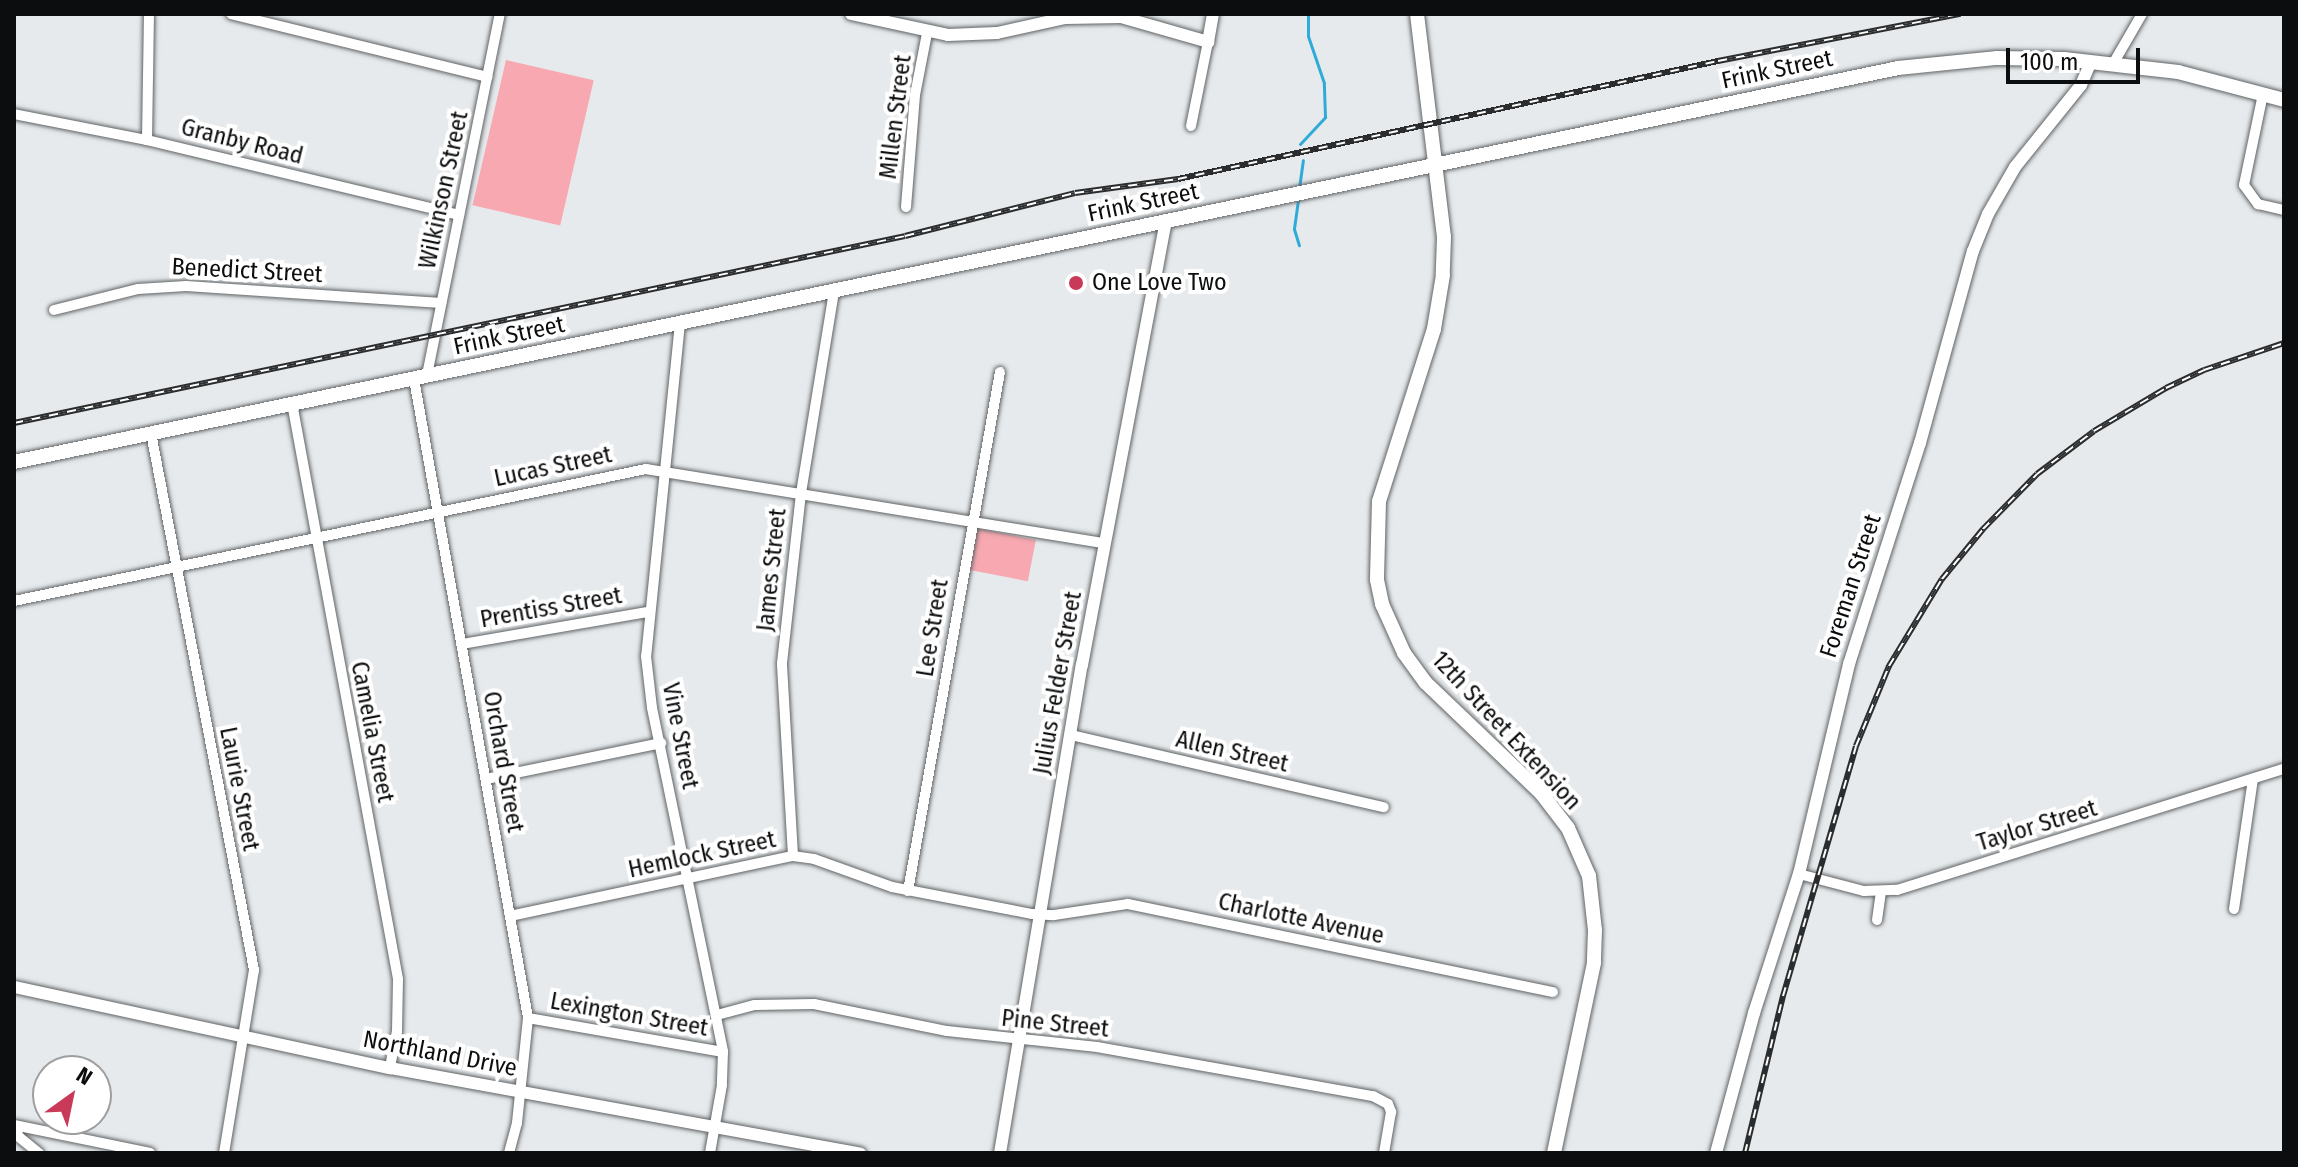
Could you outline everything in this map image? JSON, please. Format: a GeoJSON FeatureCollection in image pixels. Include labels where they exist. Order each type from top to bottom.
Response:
{"type":"FeatureCollection","features":[{"type":"Feature","properties":{"kind":"main road","name":"12th Street Extension"},"geometry":{"type":"LineString","coordinates":[[1417,14],[1444,237],[1443,275],[1434,329],[1379,501],[1376,555],[1382,604],[1391,628],[1426,683],[1541,793],[1568,828],[1589,876],[1595,930],[1594,963],[1554,1153]]}},
{"type":"Feature","properties":{"kind":"main road","name":"Frink Street"},"geometry":{"type":"LineString","coordinates":[[14,462],[1898,68],[1997,58],[2091,62],[2178,72],[2284,100]]}},
{"type":"Feature","properties":{"kind":"street"},"geometry":{"type":"LineString","coordinates":[[147,140],[149,14]]}},
{"type":"Feature","properties":{"kind":"street"},"geometry":{"type":"LineString","coordinates":[[231,14],[487,77]]}},
{"type":"Feature","properties":{"kind":"street","name":"Wilkinson Street"},"geometry":{"type":"LineString","coordinates":[[421,377],[441,303],[500,14]]}},
{"type":"Feature","properties":{"kind":"street"},"geometry":{"type":"LineString","coordinates":[[851,14],[889,18],[927,33],[997,33],[1100,15],[1136,19],[1208,42]]}},
{"type":"Feature","properties":{"kind":"street"},"geometry":{"type":"LineString","coordinates":[[1191,126],[1213,14]]}},
{"type":"Feature","properties":{"kind":"street"},"geometry":{"type":"LineString","coordinates":[[2113,64],[2142,14]]}},
{"type":"Feature","properties":{"kind":"street","name":"Millen Street"},"geometry":{"type":"LineString","coordinates":[[906,207],[913,110],[927,33]]}},
{"type":"Feature","properties":{"kind":"street","name":"Foreman Street"},"geometry":{"type":"LineString","coordinates":[[1716,1153],[1754,1013],[1799,874],[1849,664],[1915,458],[1973,251],[1988,214],[2015,167],[2081,85],[2091,62]]}},
{"type":"Feature","properties":{"kind":"street"},"geometry":{"type":"LineString","coordinates":[[2263,94],[2244,185],[2258,204],[2284,210]]}},
{"type":"Feature","properties":{"kind":"street","name":"Granby Road"},"geometry":{"type":"LineString","coordinates":[[14,114],[147,140],[459,215]]}},
{"type":"Feature","properties":{"kind":"street","name":"Julius Felder Street"},"geometry":{"type":"LineString","coordinates":[[1000,1153],[1104,543],[1166,221]]}},
{"type":"Feature","properties":{"kind":"street","name":"Benedict Street"},"geometry":{"type":"LineString","coordinates":[[54,310],[138,289],[186,286],[441,303]]}},
{"type":"Feature","properties":{"kind":"street","name":"James Street"},"geometry":{"type":"LineString","coordinates":[[793,856],[782,663],[801,493],[834,291]]}},
{"type":"Feature","properties":{"kind":"street","name":"Vine Street"},"geometry":{"type":"LineString","coordinates":[[680,323],[648,612],[648,682],[723,1052],[722,1085],[710,1153]]}},
{"type":"Feature","properties":{"kind":"street","name":"Lee Street"},"geometry":{"type":"LineString","coordinates":[[908,891],[1000,372]]}},
{"type":"Feature","properties":{"kind":"street","name":"Orchard Street"},"geometry":{"type":"LineString","coordinates":[[421,377],[438,511],[528,1018],[521,1092],[509,1153]]}},
{"type":"Feature","properties":{"kind":"street","name":"Camelia Street"},"geometry":{"type":"LineString","coordinates":[[292,403],[398,979],[398,1018],[390,1068]]}},
{"type":"Feature","properties":{"kind":"street","name":"Laurie Street"},"geometry":{"type":"LineString","coordinates":[[151,433],[254,970],[224,1153]]}},
{"type":"Feature","properties":{"kind":"street","name":"Lucas Street"},"geometry":{"type":"LineString","coordinates":[[14,601],[315,535],[637,470],[664,471],[971,524],[1104,543]]}},
{"type":"Feature","properties":{"kind":"street","name":"Prentiss Street"},"geometry":{"type":"LineString","coordinates":[[462,644],[648,612]]}},
{"type":"Feature","properties":{"kind":"street","name":"Allen Street"},"geometry":{"type":"LineString","coordinates":[[1071,735],[1384,807]]}},
{"type":"Feature","properties":{"kind":"street"},"geometry":{"type":"LineString","coordinates":[[486,779],[661,743]]}},
{"type":"Feature","properties":{"kind":"street","name":"Taylor Street"},"geometry":{"type":"LineString","coordinates":[[1799,874],[1839,886],[1881,892],[1904,888],[2284,769]]}},
{"type":"Feature","properties":{"kind":"street"},"geometry":{"type":"LineString","coordinates":[[2234,909],[2253,779]]}},
{"type":"Feature","properties":{"kind":"street","name":"Hemlock Street"},"geometry":{"type":"LineString","coordinates":[[510,916],[793,856],[814,859],[852,875],[908,891],[1041,915]]}},
{"type":"Feature","properties":{"kind":"street"},"geometry":{"type":"LineString","coordinates":[[1877,920],[1881,892]]}},
{"type":"Feature","properties":{"kind":"street","name":"Charlotte Avenue"},"geometry":{"type":"LineString","coordinates":[[1041,915],[1128,904],[1553,992]]}},
{"type":"Feature","properties":{"kind":"street","name":"Northland Drive"},"geometry":{"type":"LineString","coordinates":[[14,987],[390,1068],[860,1153]]}},
{"type":"Feature","properties":{"kind":"street","name":"Pine Street"},"geometry":{"type":"LineString","coordinates":[[717,1015],[772,1003],[814,1004],[947,1031],[1097,1047],[1373,1096],[1388,1104],[1391,1112],[1384,1153]]}},
{"type":"Feature","properties":{"kind":"street","name":"Lexington Street"},"geometry":{"type":"LineString","coordinates":[[528,1018],[723,1052]]}},
{"type":"Feature","properties":{"kind":"street"},"geometry":{"type":"LineString","coordinates":[[14,1126],[19,1137],[39,1153]]}},
{"type":"Feature","properties":{"kind":"street"},"geometry":{"type":"LineString","coordinates":[[14,1126],[150,1153]]}},
{"type":"Feature","properties":{"kind":"shaded area"},"geometry":{"type":"Polygon","coordinates":[[[506,60],[594,80],[560,225],[472,205],[506,60]]]}},
{"type":"Feature","properties":{"kind":"shaded area"},"geometry":{"type":"Polygon","coordinates":[[[974,528],[1036,540],[1028,581],[966,569],[974,528]]]}},
{"type":"Feature","properties":{"kind":"waterway"},"geometry":{"type":"LineString","coordinates":[[1300,144],[1325,117],[1324,83],[1308,36],[1308,14]]}},
{"type":"Feature","properties":{"kind":"waterway"},"geometry":{"type":"LineString","coordinates":[[1299,188],[1303,160]]}},
{"type":"Feature","properties":{"kind":"waterway"},"geometry":{"type":"LineString","coordinates":[[1298,200],[1294,229],[1299,245]]}},
{"type":"Feature","properties":{"kind":"railway"},"geometry":{"type":"LineString","coordinates":[[14,423],[905,236],[1075,193],[1178,179],[1718,61],[1960,14]]}},
{"type":"Feature","properties":{"kind":"railway"},"geometry":{"type":"LineString","coordinates":[[1745,1153],[1783,996],[1856,746],[1889,666],[1942,579],[1983,529],[2037,474],[2094,431],[2166,388],[2204,370],[2284,343]]}},
{"type":"Feature","properties":{"kind":"place","name":"One Love Two"},"geometry":{"type":"Point","coordinates":[1076,283]}}]}
